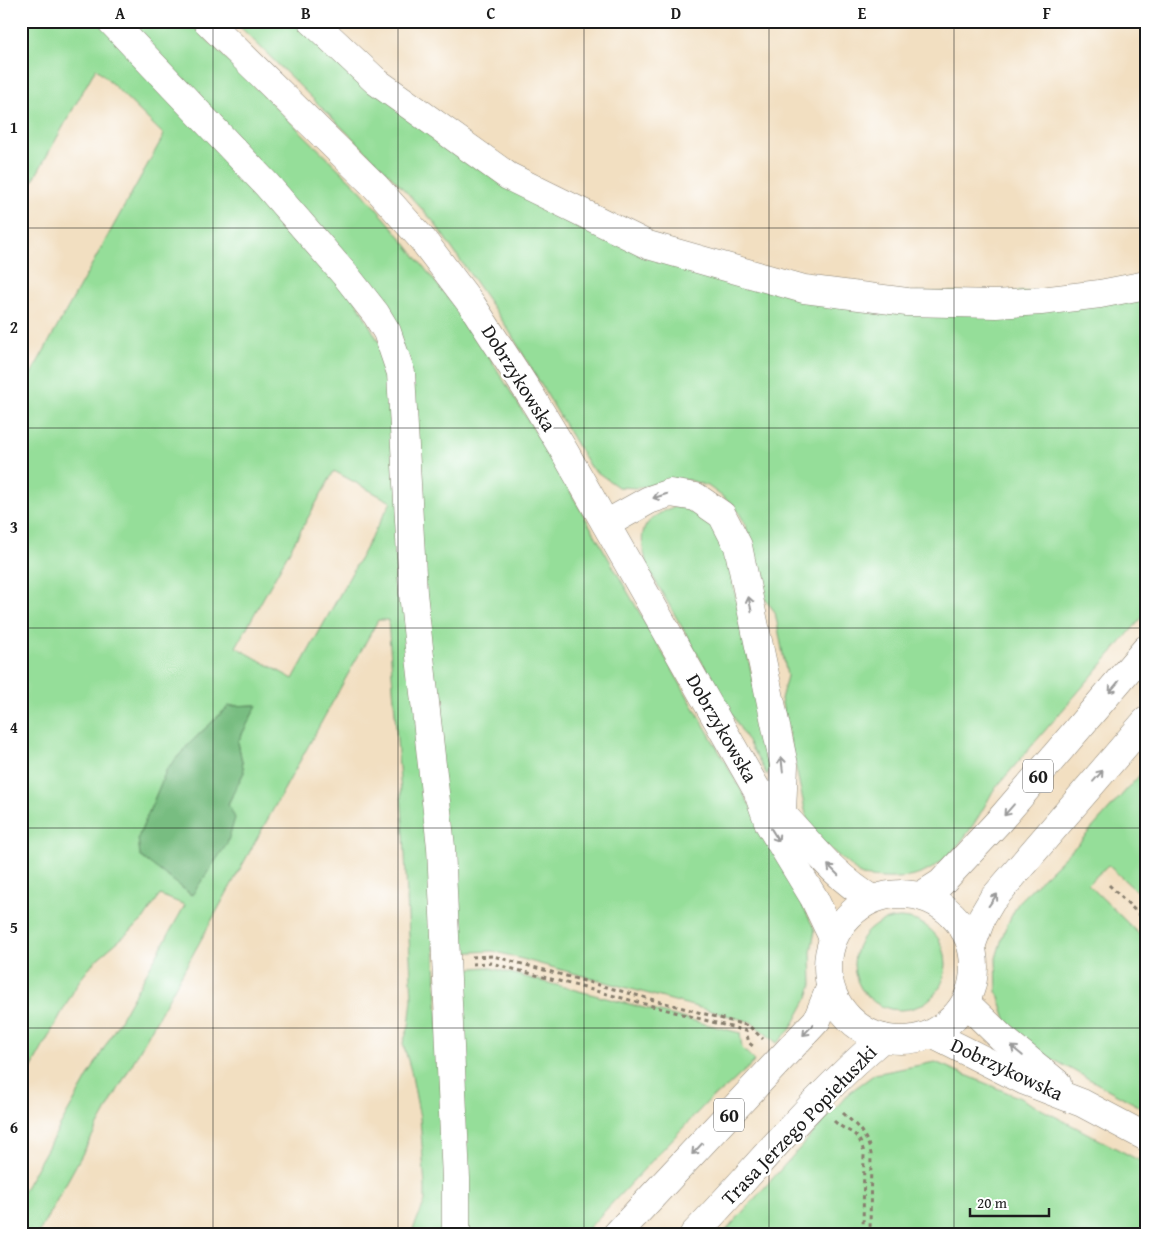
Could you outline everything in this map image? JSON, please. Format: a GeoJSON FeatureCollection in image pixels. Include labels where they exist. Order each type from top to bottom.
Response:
{"type":"FeatureCollection","features":[{"type":"Feature","properties":{"kind":"main road"},"geometry":{"type":"LineString","coordinates":[[111,21],[267,185],[347,277],[376,314],[396,357],[403,389],[413,593],[441,847],[456,1179],[456,1234]]}},
{"type":"Feature","properties":{"kind":"main road","name":"Dobrzykowska"},"geometry":{"type":"LineString","coordinates":[[207,21],[348,158],[422,239],[493,335],[606,524],[757,790],[769,824],[814,898],[833,938]]}},
{"type":"Feature","properties":{"kind":"main road"},"geometry":{"type":"LineString","coordinates":[[312,21],[377,82],[508,176],[648,245],[804,289],[907,302],[996,304],[1041,301],[1100,294],[1146,285]]}},
{"type":"Feature","properties":{"kind":"main road"},"geometry":{"type":"LineString","coordinates":[[606,524],[649,500],[670,493],[696,497],[722,515],[738,546],[784,765],[782,812]]}},
{"type":"Feature","properties":{"kind":"main road","name":"60"},"geometry":{"type":"LineString","coordinates":[[922,895],[941,884],[999,821],[1146,649]]}},
{"type":"Feature","properties":{"kind":"main road","name":"60"},"geometry":{"type":"LineString","coordinates":[[972,944],[982,917],[992,900],[1146,721]]}},
{"type":"Feature","properties":{"kind":"main road","name":"Dobrzykowska"},"geometry":{"type":"LineString","coordinates":[[757,790],[782,812],[838,876],[872,899]]}},
{"type":"Feature","properties":{"kind":"main road","name":"60"},"geometry":{"type":"LineString","coordinates":[[896,893],[922,895],[953,913],[972,944],[975,974],[966,1003],[952,1021],[932,1034],[907,1040],[884,1038],[859,1027],[841,1010],[830,988],[828,957],[833,938],[837,929],[852,912],[872,899],[896,893]]}},
{"type":"Feature","properties":{"kind":"main road","name":"60"},"geometry":{"type":"LineString","coordinates":[[617,1234],[817,1020],[830,988]]}},
{"type":"Feature","properties":{"kind":"main road","name":"Dobrzykowska"},"geometry":{"type":"LineString","coordinates":[[966,1003],[1002,1038],[1082,1103]]}},
{"type":"Feature","properties":{"kind":"main road","name":"Dobrzykowska"},"geometry":{"type":"LineString","coordinates":[[932,1034],[1026,1080],[1082,1103],[1146,1137]]}},
{"type":"Feature","properties":{"kind":"main road","name":"Trasa Jerzego Popiełuszki"},"geometry":{"type":"LineString","coordinates":[[694,1234],[819,1100],[864,1055],[884,1038]]}},
{"type":"Feature","properties":{"kind":"path"},"geometry":{"type":"LineString","coordinates":[[1109,885],[1146,921]]}},
{"type":"Feature","properties":{"kind":"path"},"geometry":{"type":"LineString","coordinates":[[446,963],[493,956],[749,1026],[778,1062]]}},
{"type":"Feature","properties":{"kind":"path"},"geometry":{"type":"LineString","coordinates":[[446,963],[456,968],[457,965],[491,963],[746,1031],[749,1043],[778,1062]]}},
{"type":"Feature","properties":{"kind":"path"},"geometry":{"type":"LineString","coordinates":[[819,1100],[840,1127],[851,1130],[861,1140],[864,1153],[863,1234]]}},
{"type":"Feature","properties":{"kind":"path"},"geometry":{"type":"LineString","coordinates":[[819,1100],[866,1134],[871,1154],[870,1234]]}},
{"type":"Feature","properties":{"kind":"green space"},"geometry":{"type":"Polygon","coordinates":[[[21,21],[103,21],[349,288],[391,364],[424,746],[449,1234],[411,1234],[425,1201],[425,1187],[420,1118],[411,1071],[403,1043],[409,1026],[412,999],[404,834],[388,620],[378,620],[38,1234],[21,1234],[21,1195],[185,905],[160,895],[143,920],[96,960],[79,981],[21,1087],[21,392],[164,135],[96,68],[21,202],[21,21]],[[334,471],[236,647],[293,679],[391,502],[334,471]],[[257,705],[229,706],[190,743],[167,769],[138,838],[174,881],[191,895],[200,881],[228,804],[244,772],[238,742],[257,705]]]}},
{"type":"Feature","properties":{"kind":"green space"},"geometry":{"type":"Polygon","coordinates":[[[119,21],[188,21],[359,189],[389,223],[471,327],[547,451],[759,821],[815,930],[811,952],[812,985],[808,997],[790,1030],[777,1043],[751,1022],[493,951],[452,953],[403,354],[119,21]]]}},
{"type":"Feature","properties":{"kind":"green space"},"geometry":{"type":"Polygon","coordinates":[[[234,21],[302,21],[440,140],[784,293],[1146,291],[1146,613],[993,791],[969,831],[948,856],[936,866],[923,873],[909,877],[885,878],[862,876],[813,834],[807,819],[781,699],[787,676],[775,612],[759,591],[746,525],[735,506],[708,486],[689,480],[675,479],[638,488],[618,487],[590,467],[508,329],[433,221],[395,180],[234,21]]]}},
{"type":"Feature","properties":{"kind":"green space"},"geometry":{"type":"Polygon","coordinates":[[[674,507],[695,511],[709,520],[719,534],[727,554],[771,769],[767,775],[649,570],[643,548],[642,539],[644,531],[647,524],[653,518],[674,507]]]}},
{"type":"Feature","properties":{"kind":"green space"},"geometry":{"type":"Polygon","coordinates":[[[257,705],[238,742],[244,772],[228,804],[235,818],[227,844],[192,895],[140,856],[138,838],[167,769],[190,743],[229,706],[257,705]]]}},
{"type":"Feature","properties":{"kind":"green space"},"geometry":{"type":"Polygon","coordinates":[[[1146,768],[1146,900],[1108,865],[1088,884],[1146,941],[1146,1110],[1032,1048],[1007,1022],[997,991],[996,958],[1005,929],[1019,901],[1078,844],[1146,768]]]}},
{"type":"Feature","properties":{"kind":"green space"},"geometry":{"type":"Polygon","coordinates":[[[900,918],[918,921],[933,931],[943,946],[946,964],[943,982],[933,997],[918,1007],[900,1010],[882,1007],[867,997],[857,982],[854,964],[857,946],[867,931],[882,921],[900,918]]]}},
{"type":"Feature","properties":{"kind":"green space"},"geometry":{"type":"Polygon","coordinates":[[[487,967],[740,1033],[742,1048],[755,1061],[724,1090],[711,1098],[583,1234],[462,1234],[461,969],[487,967]]]}},
{"type":"Feature","properties":{"kind":"green space"},"geometry":{"type":"Polygon","coordinates":[[[935,1062],[1018,1097],[1146,1164],[1146,1234],[723,1234],[850,1092],[875,1074],[935,1062]]]}}]}
